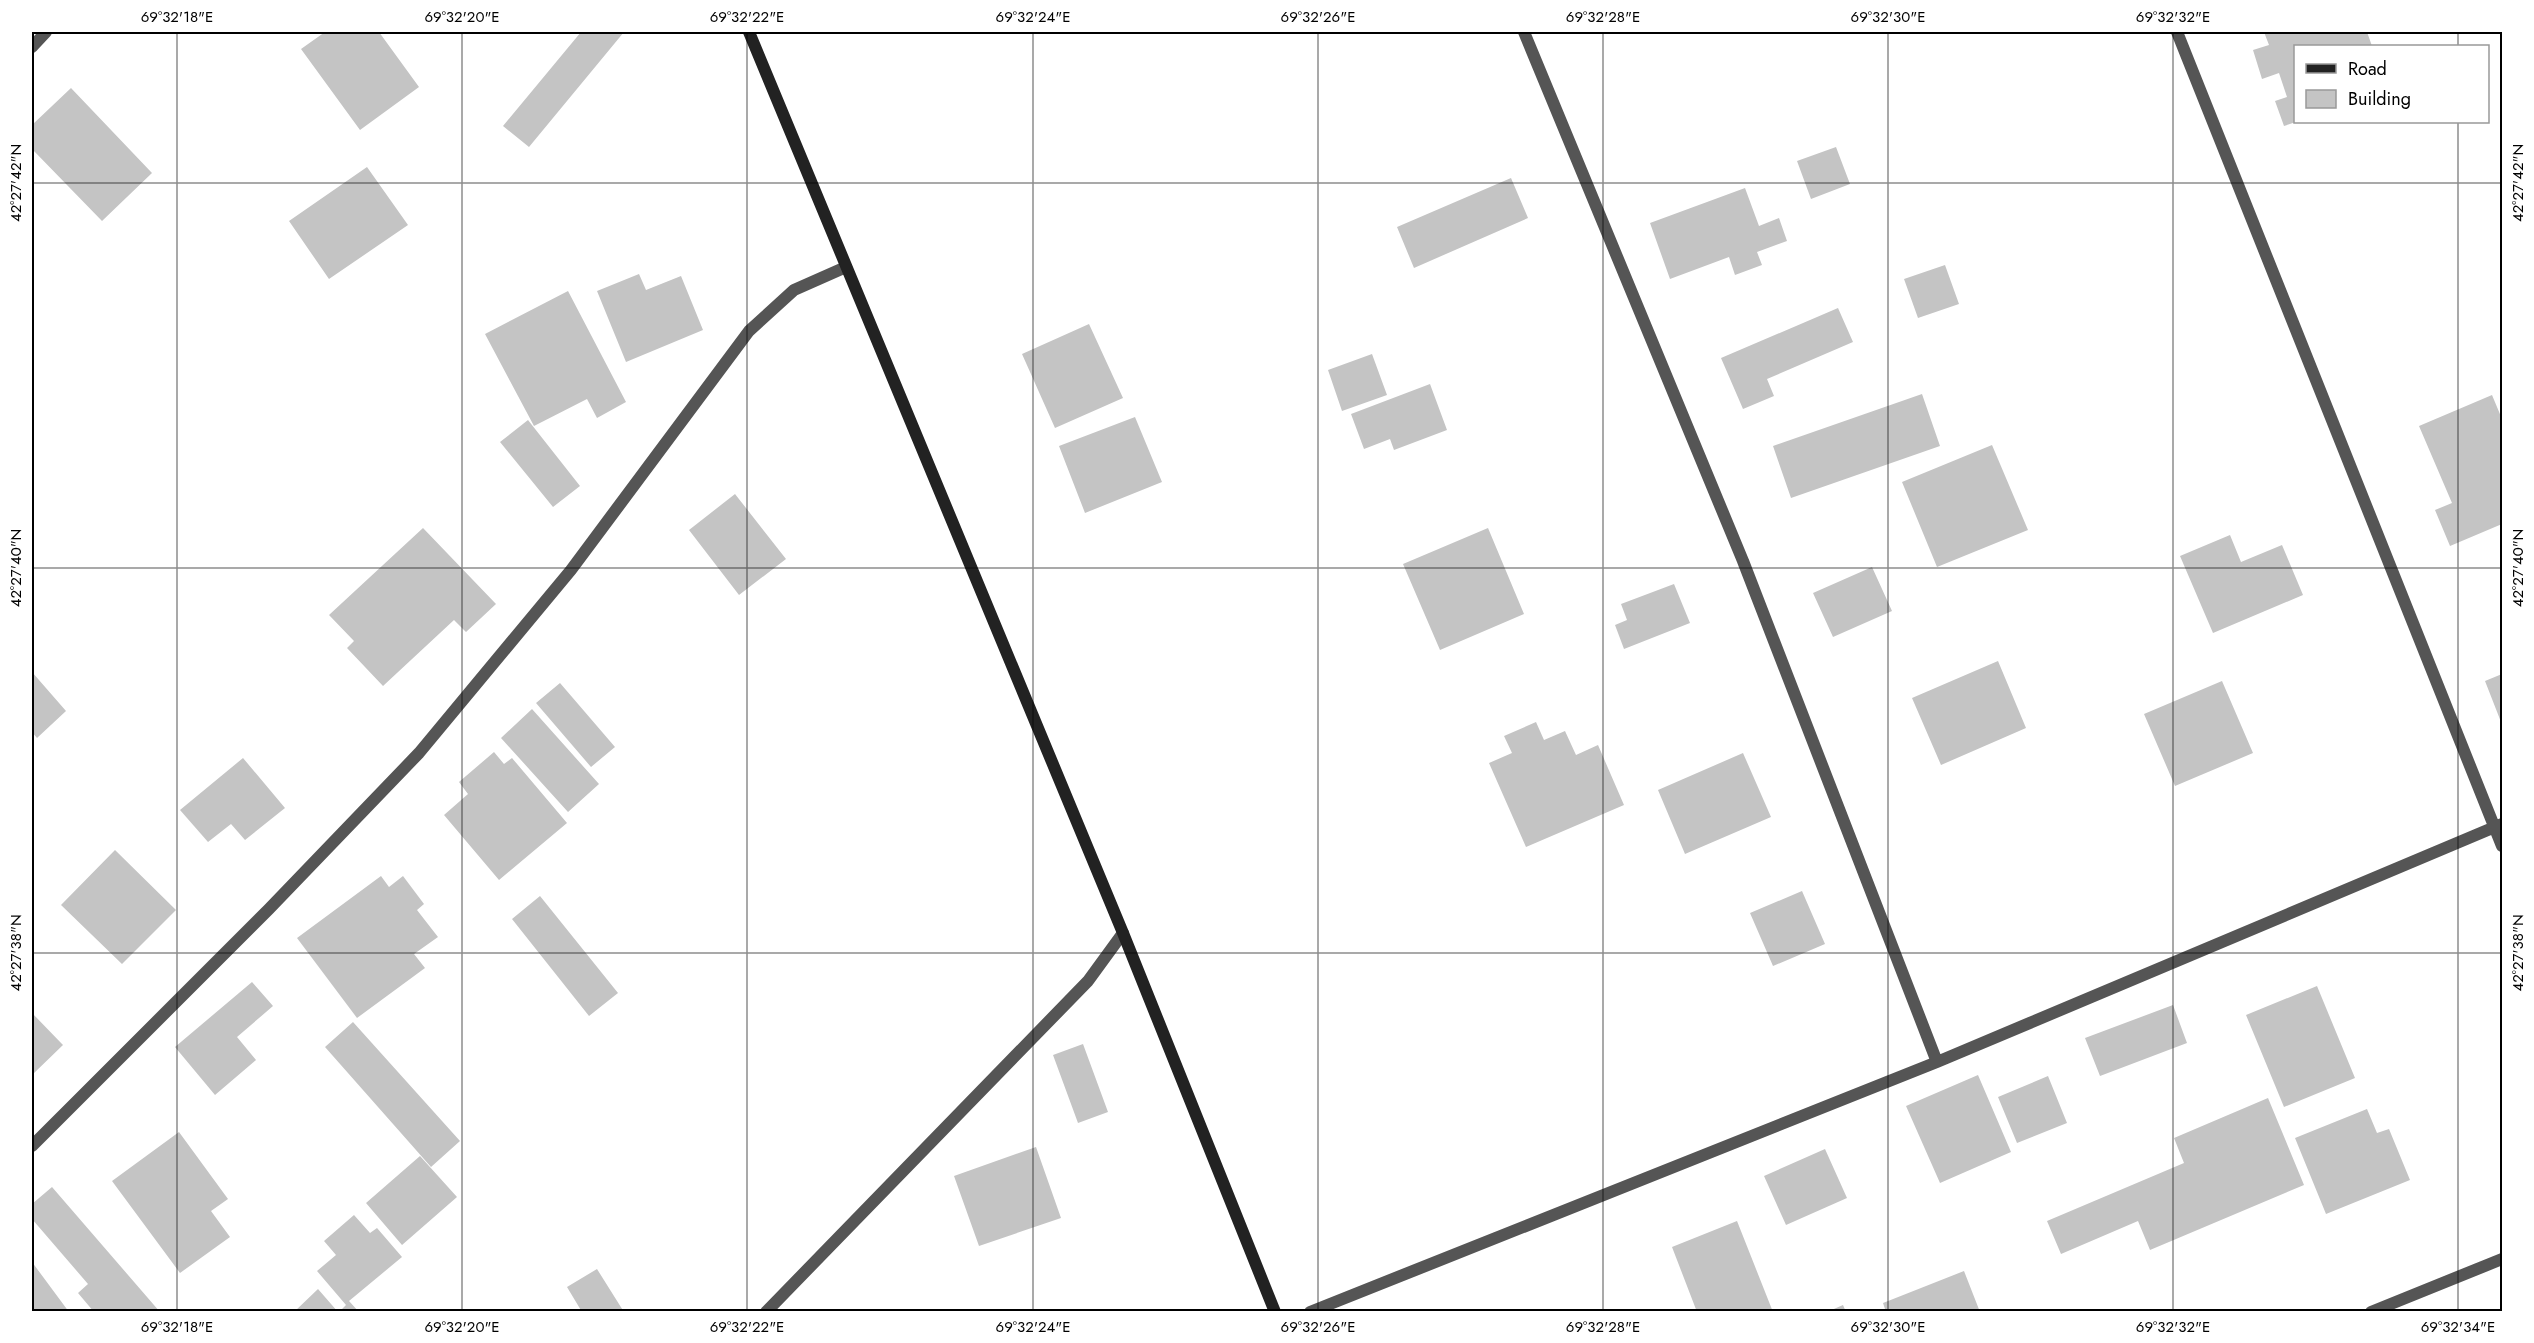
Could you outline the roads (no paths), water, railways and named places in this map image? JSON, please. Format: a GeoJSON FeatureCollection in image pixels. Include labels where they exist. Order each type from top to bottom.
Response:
{"type":"FeatureCollection","features":[{"type":"Feature","properties":{"kind":"street"},"geometry":{"type":"LineString","coordinates":[[32,47],[46,32]]}},
{"type":"Feature","properties":{"kind":"street"},"geometry":{"type":"LineString","coordinates":[[749,32],[1123,933],[1275,1311]]}},
{"type":"Feature","properties":{"kind":"street"},"geometry":{"type":"LineString","coordinates":[[1524,32],[1743,561],[1938,1062]]}},
{"type":"Feature","properties":{"kind":"street"},"geometry":{"type":"LineString","coordinates":[[2177,32],[2498,825],[2502,846]]}},
{"type":"Feature","properties":{"kind":"street"},"geometry":{"type":"LineString","coordinates":[[32,1146],[269,909],[419,753],[571,570],[749,331],[794,290],[846,267]]}},
{"type":"Feature","properties":{"kind":"street"},"geometry":{"type":"LineString","coordinates":[[1310,1311],[1938,1062],[2498,825]]}},
{"type":"Feature","properties":{"kind":"street"},"geometry":{"type":"LineString","coordinates":[[766,1311],[1088,981],[1123,933]]}},
{"type":"Feature","properties":{"kind":"street"},"geometry":{"type":"LineString","coordinates":[[2371,1311],[2502,1259]]}}]}
